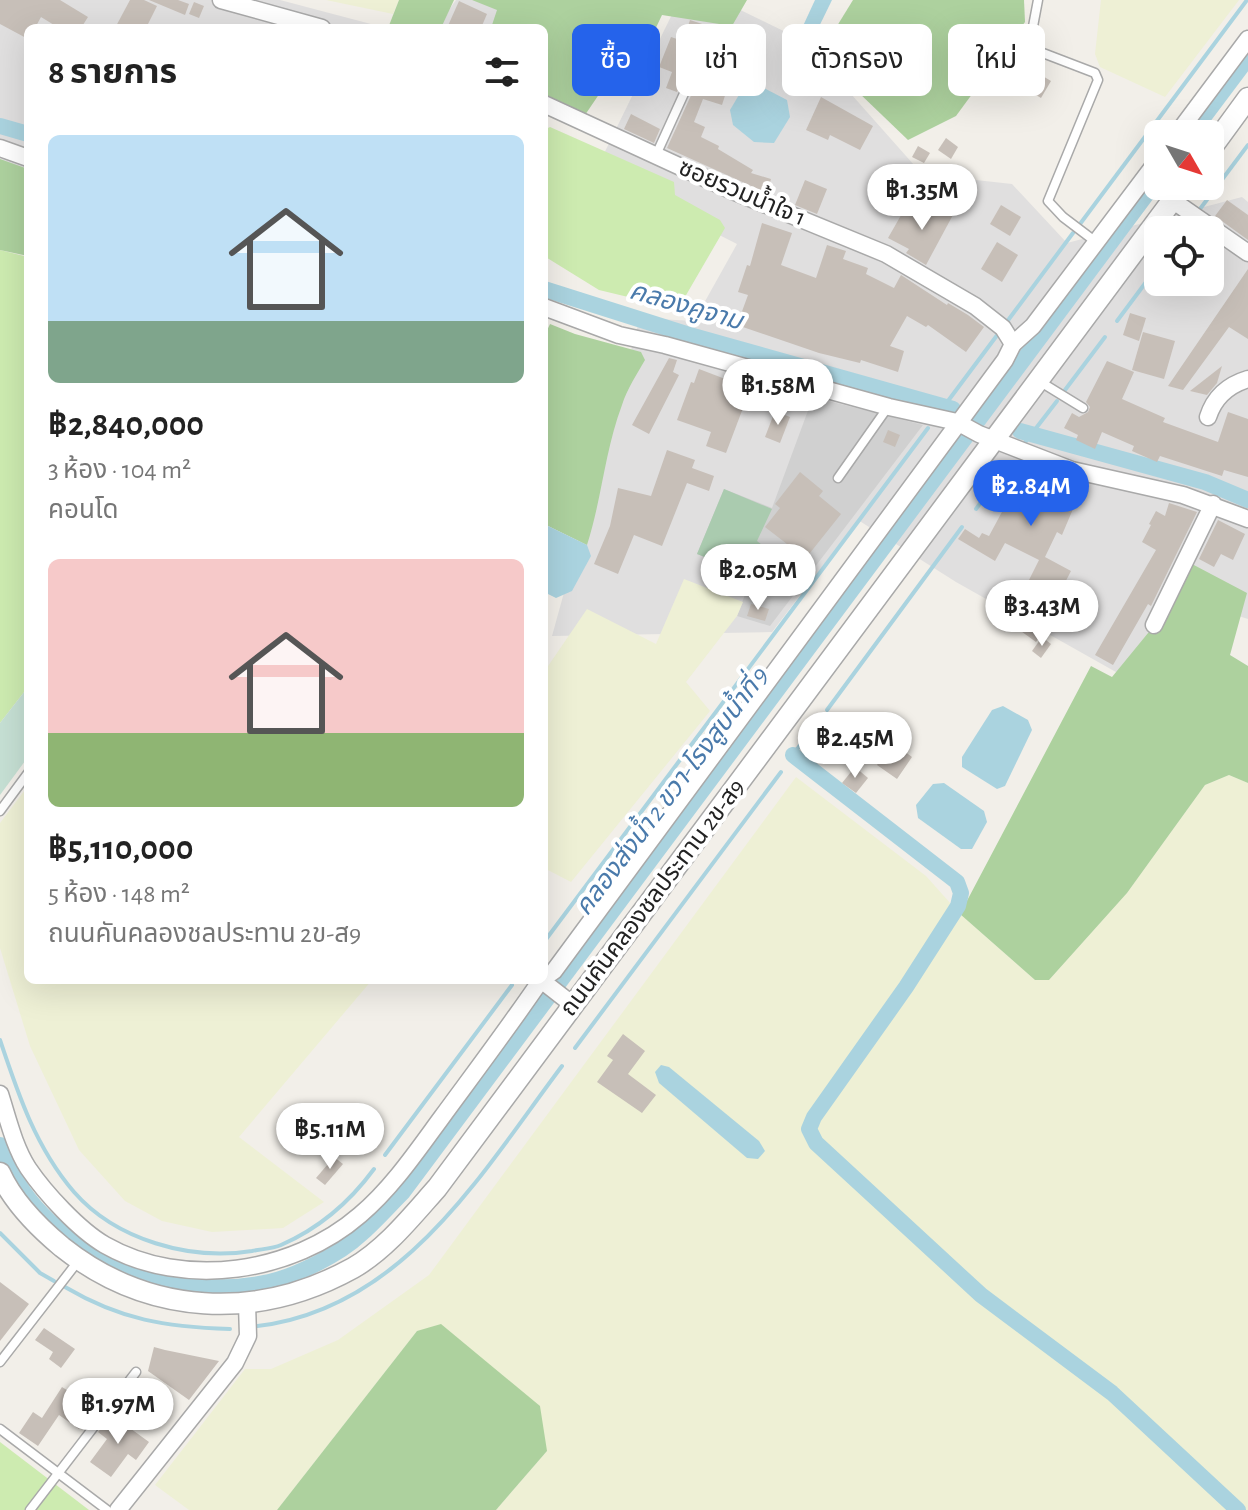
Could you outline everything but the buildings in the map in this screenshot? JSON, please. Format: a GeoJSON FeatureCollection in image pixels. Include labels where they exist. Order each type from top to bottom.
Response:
{"type":"FeatureCollection","features":[{"type":"Feature","properties":{"kind":"street"},"geometry":{"type":"LineString","coordinates":[[221,0],[308,24]]}},
{"type":"Feature","properties":{"kind":"street"},"geometry":{"type":"LineString","coordinates":[[1187,120],[1248,39]]}},
{"type":"Feature","properties":{"kind":"street"},"geometry":{"type":"LineString","coordinates":[[1224,131],[1248,98]]}},
{"type":"Feature","properties":{"kind":"street","name":"ซอยรวมน้ำใจ 1"},"geometry":{"type":"LineString","coordinates":[[548,106],[922,273],[975,306],[1003,328],[1013,344]]}},
{"type":"Feature","properties":{"kind":"street"},"geometry":{"type":"LineString","coordinates":[[0,148],[24,157]]}},
{"type":"Feature","properties":{"kind":"street"},"geometry":{"type":"LineString","coordinates":[[548,976],[960,423],[1013,344],[1033,326],[1144,179]]}},
{"type":"Feature","properties":{"kind":"street","name":"ถนนคันคลองชลประทาน 2ข-ส9"},"geometry":{"type":"LineString","coordinates":[[0,1173],[20,1205],[48,1235],[79,1260],[116,1282],[153,1295],[202,1303],[247,1304],[316,1286],[355,1267],[383,1246],[437,1188],[570,1002],[987,437],[1038,381],[1173,200]]}},
{"type":"Feature","properties":{"kind":"street"},"geometry":{"type":"LineString","coordinates":[[1186,200],[1248,253]]}},
{"type":"Feature","properties":{"kind":"street"},"geometry":{"type":"LineString","coordinates":[[548,308],[619,335],[960,423],[987,437],[1072,470],[1213,504],[1248,519]]}},
{"type":"Feature","properties":{"kind":"street"},"geometry":{"type":"LineString","coordinates":[[1208,417],[1213,403],[1237,382],[1248,379]]}},
{"type":"Feature","properties":{"kind":"street"},"geometry":{"type":"LineString","coordinates":[[1154,625],[1213,504]]}},
{"type":"Feature","properties":{"kind":"street"},"geometry":{"type":"LineString","coordinates":[[0,1094],[15,1141],[28,1167],[74,1220],[103,1244],[139,1260],[177,1268],[216,1269],[268,1264],[311,1248],[360,1215],[404,1167],[541,984]]}},
{"type":"Feature","properties":{"kind":"street"},"geometry":{"type":"LineString","coordinates":[[547,984],[570,1002]]}},
{"type":"Feature","properties":{"kind":"street"},"geometry":{"type":"LineString","coordinates":[[118,1510],[235,1363],[248,1336],[247,1304]]}},
{"type":"Feature","properties":{"kind":"lane"},"geometry":{"type":"LineString","coordinates":[[1038,0],[1031,37],[1035,50],[1095,73],[1098,80],[1048,201],[1097,243]]}},
{"type":"Feature","properties":{"kind":"lane"},"geometry":{"type":"LineString","coordinates":[[656,156],[683,96]]}},
{"type":"Feature","properties":{"kind":"lane"},"geometry":{"type":"LineString","coordinates":[[1038,381],[1083,408]]}},
{"type":"Feature","properties":{"kind":"lane"},"geometry":{"type":"LineString","coordinates":[[838,478],[889,407]]}},
{"type":"Feature","properties":{"kind":"lane"},"geometry":{"type":"LineString","coordinates":[[0,811],[24,778]]}},
{"type":"Feature","properties":{"kind":"lane"},"geometry":{"type":"LineString","coordinates":[[0,1362],[79,1260]]}},
{"type":"Feature","properties":{"kind":"lane"},"geometry":{"type":"LineString","coordinates":[[30,1510],[136,1372]]}},
{"type":"Feature","properties":{"kind":"lane"},"geometry":{"type":"LineString","coordinates":[[0,1429],[107,1510]]}},
{"type":"Feature","properties":{"kind":"shaded area"},"geometry":{"type":"Polygon","coordinates":[[[0,0],[280,0],[371,24],[24,24],[24,201],[0,195],[0,0]]]}},
{"type":"Feature","properties":{"kind":"shaded area"},"geometry":{"type":"Polygon","coordinates":[[[456,0],[486,0],[520,24],[439,24],[456,0]]]}},
{"type":"Feature","properties":{"kind":"shaded area"},"geometry":{"type":"Polygon","coordinates":[[[679,0],[720,0],[782,30],[782,96],[853,96],[922,174],[1012,184],[1067,243],[1144,223],[1144,296],[1224,296],[1224,216],[1170,216],[1242,197],[1248,202],[1248,619],[1229,613],[1139,685],[956,582],[858,520],[772,632],[552,636],[640,318],[694,321],[737,244],[595,172],[632,96],[660,96],[660,39],[679,0]]]}},
{"type":"Feature","properties":{"kind":"shaded area"},"geometry":{"type":"Polygon","coordinates":[[[813,397],[923,425],[770,626],[737,616],[752,576],[697,554],[724,489],[772,508],[813,397]]]}},
{"type":"Feature","properties":{"kind":"green space"},"geometry":{"type":"Polygon","coordinates":[[[326,0],[399,0],[393,14],[326,0]]]}},
{"type":"Feature","properties":{"kind":"green space"},"geometry":{"type":"Polygon","coordinates":[[[399,0],[454,0],[443,24],[390,24],[399,0]]]}},
{"type":"Feature","properties":{"kind":"green space"},"geometry":{"type":"Polygon","coordinates":[[[472,0],[747,0],[733,24],[662,15],[658,24],[572,24],[572,96],[598,96],[585,115],[548,106],[548,24],[492,24],[497,10],[472,0]]]}},
{"type":"Feature","properties":{"kind":"green space"},"geometry":{"type":"Polygon","coordinates":[[[853,0],[1024,0],[1024,24],[948,24],[948,96],[971,96],[956,116],[908,140],[862,96],[932,96],[932,24],[838,24],[853,0]]]}},
{"type":"Feature","properties":{"kind":"green space"},"geometry":{"type":"Polygon","coordinates":[[[1101,0],[1239,0],[1165,97],[1100,67],[1095,54],[1101,0]]]}},
{"type":"Feature","properties":{"kind":"green space"},"geometry":{"type":"Polygon","coordinates":[[[548,128],[674,182],[675,195],[720,220],[725,228],[678,309],[599,290],[548,258],[548,128]]]}},
{"type":"Feature","properties":{"kind":"green space"},"geometry":{"type":"Polygon","coordinates":[[[0,159],[24,168],[24,255],[0,250],[0,159]]]}},
{"type":"Feature","properties":{"kind":"green space"},"geometry":{"type":"Polygon","coordinates":[[[0,250],[24,256],[24,692],[0,723],[0,250]]]}},
{"type":"Feature","properties":{"kind":"green space"},"geometry":{"type":"Polygon","coordinates":[[[550,324],[641,352],[645,360],[616,422],[587,545],[548,526],[550,324]]]}},
{"type":"Feature","properties":{"kind":"green space"},"geometry":{"type":"Polygon","coordinates":[[[724,489],[772,509],[757,541],[771,552],[753,576],[697,554],[724,489]]]}},
{"type":"Feature","properties":{"kind":"green space"},"geometry":{"type":"Polygon","coordinates":[[[1192,564],[1247,593],[1230,655],[1248,666],[1248,783],[1229,775],[1205,785],[1127,893],[1049,980],[1035,980],[960,914],[1091,666],[1112,677],[1162,616],[1192,564]]]}},
{"type":"Feature","properties":{"kind":"green space"},"geometry":{"type":"Polygon","coordinates":[[[684,579],[743,602],[737,616],[686,682],[710,711],[571,882],[548,870],[548,666],[587,609],[656,644],[684,579]]]}},
{"type":"Feature","properties":{"kind":"green space"},"geometry":{"type":"Polygon","coordinates":[[[24,692],[24,762],[0,795],[0,723],[24,692]]]}},
{"type":"Feature","properties":{"kind":"green space"},"geometry":{"type":"Polygon","coordinates":[[[1229,775],[1248,783],[1248,1510],[496,1510],[547,1451],[417,1331],[277,1510],[189,1510],[155,1485],[245,1369],[271,1369],[338,1340],[429,1275],[796,777],[926,876],[960,914],[1035,980],[1049,980],[1127,893],[1205,785],[1229,775]]]}},
{"type":"Feature","properties":{"kind":"green space"},"geometry":{"type":"Polygon","coordinates":[[[24,791],[24,984],[369,984],[239,1137],[324,1202],[283,1228],[212,1232],[162,1221],[125,1201],[79,1150],[30,1046],[0,948],[0,823],[24,791]]]}},
{"type":"Feature","properties":{"kind":"green space"},"geometry":{"type":"Polygon","coordinates":[[[441,1324],[540,1406],[547,1451],[496,1510],[277,1510],[417,1331],[441,1324]]]}},
{"type":"Feature","properties":{"kind":"green space"},"geometry":{"type":"Polygon","coordinates":[[[0,1442],[89,1510],[0,1510],[0,1442]]]}},
{"type":"Feature","properties":{"kind":"water"},"geometry":{"type":"Polygon","coordinates":[[[815,0],[832,0],[820,24],[804,24],[815,0]]]}},
{"type":"Feature","properties":{"kind":"water"},"geometry":{"type":"Polygon","coordinates":[[[766,89],[787,100],[790,117],[774,143],[754,142],[733,125],[730,110],[738,96],[766,96],[766,89]]]}},
{"type":"Feature","properties":{"kind":"water"},"geometry":{"type":"Polygon","coordinates":[[[548,526],[587,545],[591,556],[572,591],[556,598],[548,594],[548,526]]]}},
{"type":"Feature","properties":{"kind":"water"},"geometry":{"type":"Polygon","coordinates":[[[1003,706],[1028,720],[1032,730],[1005,786],[997,789],[962,767],[962,757],[992,710],[1003,706]]]}},
{"type":"Feature","properties":{"kind":"water"},"geometry":{"type":"Polygon","coordinates":[[[944,783],[984,811],[987,822],[972,849],[961,849],[918,818],[916,805],[933,784],[944,783]]]}},
{"type":"Feature","properties":{"kind":"water"},"geometry":{"type":"Polygon","coordinates":[[[661,1065],[669,1067],[759,1141],[765,1151],[758,1159],[747,1158],[659,1083],[655,1072],[661,1065]]]}},
{"type":"Feature","properties":{"kind":"waterway"},"geometry":{"type":"LineString","coordinates":[[1080,224],[1247,0]]}},
{"type":"Feature","properties":{"kind":"waterway","name":"คลองส่งน้ำ 2 ขวา-โรงสูบน้ำที่ 9"},"geometry":{"type":"LineString","coordinates":[[1202,120],[1248,58]]}},
{"type":"Feature","properties":{"kind":"waterway","name":"คลองคูจาม"},"geometry":{"type":"LineString","coordinates":[[0,126],[24,133]]}},
{"type":"Feature","properties":{"kind":"waterway"},"geometry":{"type":"LineString","coordinates":[[1200,209],[1248,145]]}},
{"type":"Feature","properties":{"kind":"waterway","name":"คลองส่งน้ำ 2 ขวา-โรงสูบน้ำที่ 9"},"geometry":{"type":"LineString","coordinates":[[0,1145],[17,1182],[42,1214],[73,1241],[109,1262],[148,1277],[188,1285],[229,1287],[269,1282],[317,1263],[351,1242],[403,1192],[1144,198]]}},
{"type":"Feature","properties":{"kind":"waterway"},"geometry":{"type":"LineString","coordinates":[[1006,323],[1073,233]]}},
{"type":"Feature","properties":{"kind":"waterway"},"geometry":{"type":"LineString","coordinates":[[1117,321],[1144,285]]}},
{"type":"Feature","properties":{"kind":"waterway","name":"คลองคูจาม"},"geometry":{"type":"LineString","coordinates":[[548,290],[686,334],[953,409]]}},
{"type":"Feature","properties":{"kind":"waterway"},"geometry":{"type":"LineString","coordinates":[[939,413],[998,334]]}},
{"type":"Feature","properties":{"kind":"waterway"},"geometry":{"type":"LineString","coordinates":[[1065,390],[1105,337]]}},
{"type":"Feature","properties":{"kind":"waterway"},"geometry":{"type":"LineString","coordinates":[[1023,445],[1057,401]]}},
{"type":"Feature","properties":{"kind":"waterway"},"geometry":{"type":"LineString","coordinates":[[548,937],[928,428]]}},
{"type":"Feature","properties":{"kind":"waterway","name":"คลองคูจาม"},"geometry":{"type":"LineString","coordinates":[[1020,431],[1205,482],[1248,500]]}},
{"type":"Feature","properties":{"kind":"waterway"},"geometry":{"type":"LineString","coordinates":[[976,509],[1006,468]]}},
{"type":"Feature","properties":{"kind":"waterway"},"geometry":{"type":"LineString","coordinates":[[827,710],[962,527]]}},
{"type":"Feature","properties":{"kind":"waterway"},"geometry":{"type":"LineString","coordinates":[[792,756],[813,728]]}},
{"type":"Feature","properties":{"kind":"waterway"},"geometry":{"type":"LineString","coordinates":[[793,755],[957,882],[961,893],[958,906],[906,987],[814,1117],[809,1129],[816,1143],[981,1295],[1112,1393],[1238,1510]]}},
{"type":"Feature","properties":{"kind":"waterway"},"geometry":{"type":"LineString","coordinates":[[575,1048],[781,772]]}},
{"type":"Feature","properties":{"kind":"waterway"},"geometry":{"type":"LineString","coordinates":[[385,1155],[512,985]]}},
{"type":"Feature","properties":{"kind":"waterway"},"geometry":{"type":"LineString","coordinates":[[0,1040],[39,1139],[74,1192],[111,1223],[156,1243],[204,1253],[252,1251],[278,1246],[308,1231],[333,1213],[374,1169]]}},
{"type":"Feature","properties":{"kind":"waterway"},"geometry":{"type":"LineString","coordinates":[[250,1327],[303,1316],[351,1296],[393,1267],[432,1232],[467,1193],[562,1066]]}},
{"type":"Feature","properties":{"kind":"waterway"},"geometry":{"type":"LineString","coordinates":[[0,1233],[40,1273],[54,1281]]}},
{"type":"Feature","properties":{"kind":"waterway"},"geometry":{"type":"LineString","coordinates":[[65,1287],[105,1307],[144,1320],[230,1329]]}}]}
